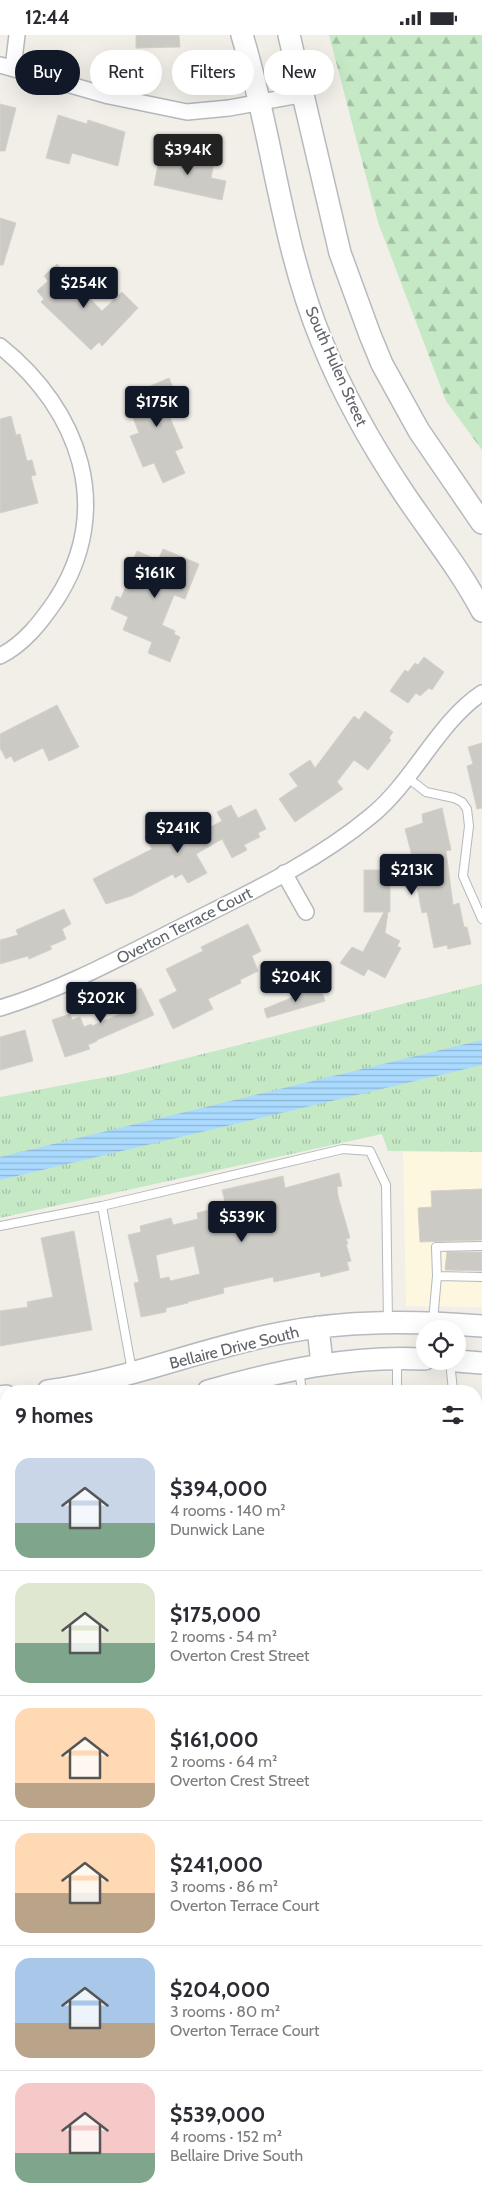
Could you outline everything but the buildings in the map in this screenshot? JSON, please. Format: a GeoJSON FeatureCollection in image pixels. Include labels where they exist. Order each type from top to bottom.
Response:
{"type":"FeatureCollection","features":[{"type":"Feature","properties":{"kind":"main road","name":"South Hulen Street"},"geometry":{"type":"LineString","coordinates":[[242,35],[259,102],[291,251],[322,342],[357,417],[482,611]]}},
{"type":"Feature","properties":{"kind":"main road"},"geometry":{"type":"LineString","coordinates":[[289,35],[293,50]]}},
{"type":"Feature","properties":{"kind":"main road"},"geometry":{"type":"LineString","coordinates":[[304,95],[340,253],[382,364],[419,431],[482,523]]}},
{"type":"Feature","properties":{"kind":"main road","name":"Bellaire Drive South"},"geometry":{"type":"LineString","coordinates":[[83,1385],[246,1341],[318,1327],[416,1322]]}},
{"type":"Feature","properties":{"kind":"main road","name":"Bellaire Drive South"},"geometry":{"type":"LineString","coordinates":[[466,1325],[482,1326]]}},
{"type":"Feature","properties":{"kind":"main road"},"geometry":{"type":"LineString","coordinates":[[318,1327],[322,1365]]}},
{"type":"Feature","properties":{"kind":"main road"},"geometry":{"type":"LineString","coordinates":[[232,1385],[299,1368],[397,1357],[416,1358]]}},
{"type":"Feature","properties":{"kind":"main road"},"geometry":{"type":"LineString","coordinates":[[466,1362],[482,1363]]}},
{"type":"Feature","properties":{"kind":"street"},"geometry":{"type":"LineString","coordinates":[[17,35],[6,66],[109,96],[187,113],[230,108],[298,95]]}},
{"type":"Feature","properties":{"kind":"street"},"geometry":{"type":"LineString","coordinates":[[0,346],[22,364],[51,398],[70,429],[79,459],[86,517],[78,554],[66,584],[41,622],[12,650],[0,656]]}},
{"type":"Feature","properties":{"kind":"street","name":"Overton Terrace Court"},"geometry":{"type":"LineString","coordinates":[[0,1008],[65,985],[320,853],[371,817],[408,778],[460,711],[482,693]]}},
{"type":"Feature","properties":{"kind":"street"},"geometry":{"type":"LineString","coordinates":[[284,873],[306,912]]}},
{"type":"Feature","properties":{"kind":"lane"},"geometry":{"type":"LineString","coordinates":[[408,778],[426,792],[454,798],[462,802],[467,809],[469,826],[463,876],[482,919]]}},
{"type":"Feature","properties":{"kind":"lane"},"geometry":{"type":"LineString","coordinates":[[0,1226],[102,1206],[343,1149],[370,1151],[386,1185],[388,1322]]}},
{"type":"Feature","properties":{"kind":"lane"},"geometry":{"type":"LineString","coordinates":[[102,1206],[122,1326],[132,1373]]}},
{"type":"Feature","properties":{"kind":"lane"},"geometry":{"type":"LineString","coordinates":[[433,1320],[437,1276],[436,1247],[482,1246]]}},
{"type":"Feature","properties":{"kind":"lane"},"geometry":{"type":"LineString","coordinates":[[437,1276],[482,1277]]}},
{"type":"Feature","properties":{"kind":"lane"},"geometry":{"type":"LineString","coordinates":[[397,1357],[397,1385]]}},
{"type":"Feature","properties":{"kind":"lane"},"geometry":{"type":"LineString","coordinates":[[299,1368],[301,1385]]}},
{"type":"Feature","properties":{"kind":"lane"},"geometry":{"type":"LineString","coordinates":[[451,1370],[452,1385]]}},
{"type":"Feature","properties":{"kind":"shaded area"},"geometry":{"type":"Polygon","coordinates":[[[403,1150],[482,1152],[482,1307],[406,1306],[403,1150]]]}},
{"type":"Feature","properties":{"kind":"green space"},"geometry":{"type":"Polygon","coordinates":[[[329,35],[482,35],[482,450],[446,401],[378,222],[329,35]]]}},
{"type":"Feature","properties":{"kind":"green space"},"geometry":{"type":"Polygon","coordinates":[[[482,984],[482,1152],[388,1151],[382,1134],[0,1218],[0,1097],[123,1074],[482,984]]]}},
{"type":"Feature","properties":{"kind":"water"},"geometry":{"type":"Polygon","coordinates":[[[482,1040],[482,1065],[0,1180],[0,1157],[482,1040]]]}}]}
